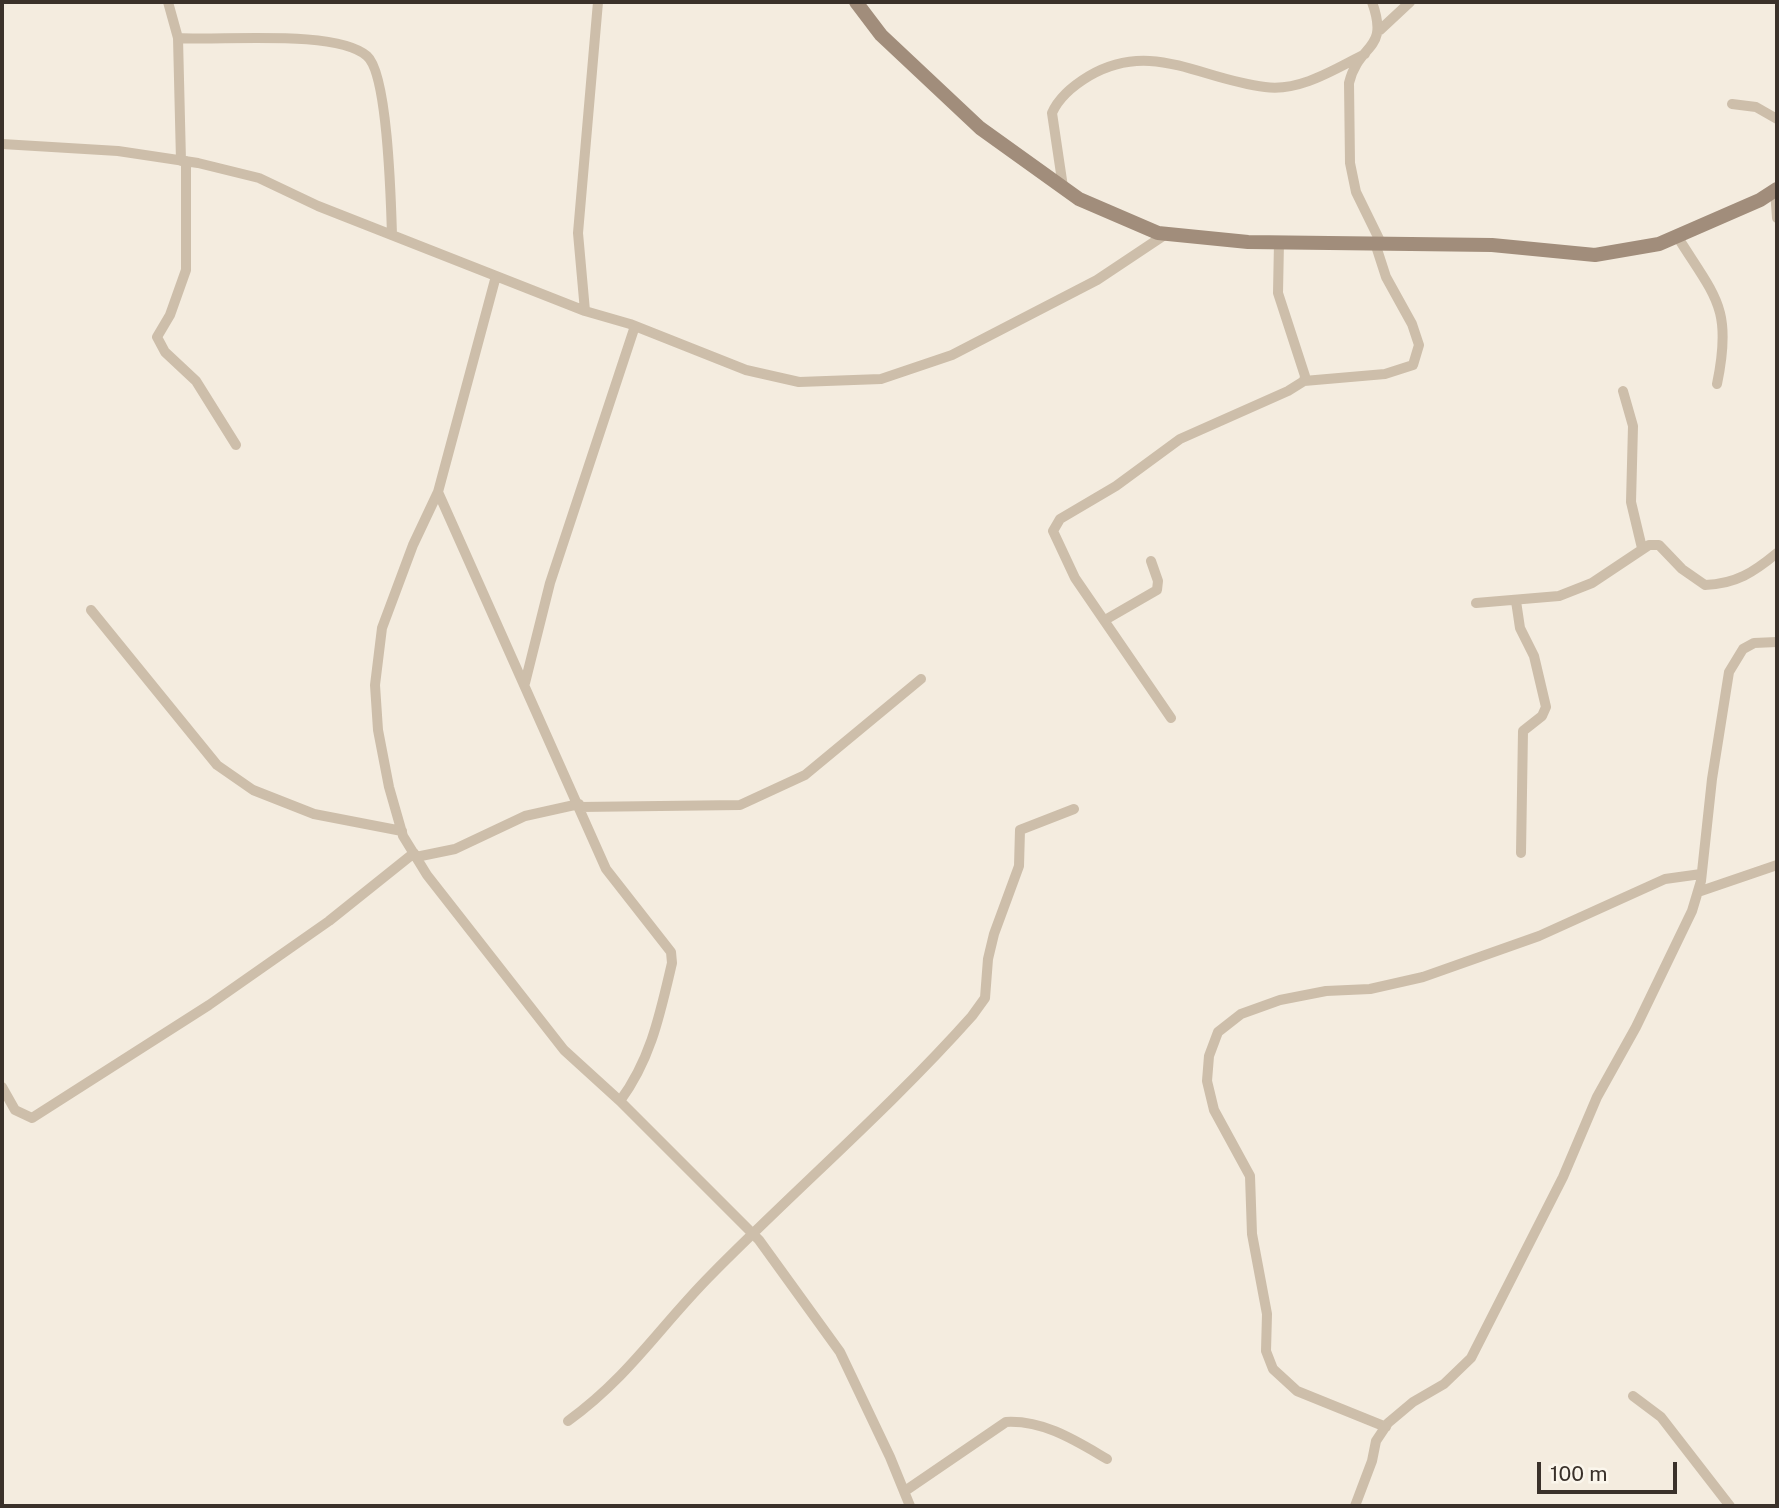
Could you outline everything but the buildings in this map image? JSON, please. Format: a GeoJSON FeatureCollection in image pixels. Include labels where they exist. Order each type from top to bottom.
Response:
{"type":"FeatureCollection","features":[{"type":"Feature","properties":{"kind":"main road"},"geometry":{"type":"LineString","coordinates":[[856,2],[881,35],[980,128],[1079,199],[1166,234],[1279,242],[1492,245],[1595,255],[1659,244],[1760,200],[1776,190]]}},
{"type":"Feature","properties":{"kind":"street"},"geometry":{"type":"LineString","coordinates":[[167,2],[178,38],[186,270],[179,292],[157,337],[165,352],[196,382],[236,445]]}},
{"type":"Feature","properties":{"kind":"street"},"geometry":{"type":"LineString","coordinates":[[585,311],[578,233],[598,2]]}},
{"type":"Feature","properties":{"kind":"street"},"geometry":{"type":"LineString","coordinates":[[1372,2],[1380,30]]}},
{"type":"Feature","properties":{"kind":"street"},"geometry":{"type":"LineString","coordinates":[[1171,718],[1075,578],[1053,531],[1060,519],[1116,486],[1180,439],[1288,391],[1304,381],[1385,374],[1413,365],[1419,345],[1412,324],[1386,277],[1378,243],[1356,192],[1350,163],[1349,83],[1352,72],[1380,30],[1410,2]]}},
{"type":"Feature","properties":{"kind":"street"},"geometry":{"type":"LineString","coordinates":[[178,38],[211,40],[249,37],[333,43],[353,48],[369,57],[376,69],[381,96],[392,235]]}},
{"type":"Feature","properties":{"kind":"street"},"geometry":{"type":"LineString","coordinates":[[1063,187],[1052,113],[1069,91],[1109,65],[1137,59],[1193,67],[1266,88],[1297,85],[1365,54]]}},
{"type":"Feature","properties":{"kind":"street"},"geometry":{"type":"LineString","coordinates":[[1732,104],[1756,107],[1777,119]]}},
{"type":"Feature","properties":{"kind":"street"},"geometry":{"type":"LineString","coordinates":[[2,144],[118,151],[183,161],[259,178],[318,206],[585,311],[635,326],[746,370],[799,382],[881,379],[951,355],[1097,280],[1166,234]]}},
{"type":"Feature","properties":{"kind":"street"},"geometry":{"type":"LineString","coordinates":[[1776,190],[1777,218]]}},
{"type":"Feature","properties":{"kind":"street"},"geometry":{"type":"LineString","coordinates":[[1677,236],[1712,287],[1720,305],[1724,340],[1717,384]]}},
{"type":"Feature","properties":{"kind":"street"},"geometry":{"type":"LineString","coordinates":[[1279,242],[1278,293],[1305,376],[1304,381]]}},
{"type":"Feature","properties":{"kind":"street"},"geometry":{"type":"LineString","coordinates":[[496,276],[438,492],[413,545],[383,628],[375,685],[378,730],[389,788],[402,831],[415,855],[564,1050],[620,1101],[754,1235],[840,1352],[910,1506]]}},
{"type":"Feature","properties":{"kind":"street"},"geometry":{"type":"LineString","coordinates":[[525,683],[550,583],[635,326]]}},
{"type":"Feature","properties":{"kind":"street"},"geometry":{"type":"LineString","coordinates":[[1623,391],[1633,426],[1631,502],[1642,548]]}},
{"type":"Feature","properties":{"kind":"street"},"geometry":{"type":"LineString","coordinates":[[438,492],[606,869],[671,952],[672,963],[649,1054],[639,1076],[620,1101]]}},
{"type":"Feature","properties":{"kind":"street"},"geometry":{"type":"LineString","coordinates":[[1476,603],[1559,596],[1592,583],[1642,548],[1659,545],[1682,569],[1705,585],[1742,579],[1757,572],[1777,553]]}},
{"type":"Feature","properties":{"kind":"street"},"geometry":{"type":"LineString","coordinates":[[1105,620],[1157,590],[1158,580],[1151,561]]}},
{"type":"Feature","properties":{"kind":"street"},"geometry":{"type":"LineString","coordinates":[[1516,601],[1520,628],[1534,656],[1546,706],[1542,716],[1523,731],[1521,853]]}},
{"type":"Feature","properties":{"kind":"street"},"geometry":{"type":"LineString","coordinates":[[91,610],[217,765],[253,790],[314,814],[402,831]]}},
{"type":"Feature","properties":{"kind":"street"},"geometry":{"type":"LineString","coordinates":[[1355,1506],[1372,1461],[1376,1441],[1386,1427],[1413,1402],[1444,1384],[1471,1358],[1563,1177],[1597,1097],[1636,1027],[1692,911],[1701,874],[1729,672],[1743,649],[1754,643],[1777,642]]}},
{"type":"Feature","properties":{"kind":"street"},"geometry":{"type":"LineString","coordinates":[[2,1087],[15,1110],[32,1118],[209,1005],[329,921],[415,855],[455,849],[525,816],[579,805],[740,804],[805,775],[921,679]]}},
{"type":"Feature","properties":{"kind":"street"},"geometry":{"type":"LineString","coordinates":[[568,1421],[602,1396],[631,1367],[710,1276],[972,1016],[985,998],[988,959],[994,934],[1019,866],[1020,830],[1074,808]]}},
{"type":"Feature","properties":{"kind":"street"},"geometry":{"type":"LineString","coordinates":[[1698,892],[1777,865]]}},
{"type":"Feature","properties":{"kind":"street"},"geometry":{"type":"LineString","coordinates":[[1386,1427],[1297,1391],[1273,1369],[1266,1351],[1267,1314],[1252,1234],[1250,1176],[1214,1110],[1207,1081],[1209,1056],[1218,1032],[1241,1014],[1280,1000],[1326,990],[1370,989],[1423,977],[1539,936],[1665,878],[1701,874]]}},
{"type":"Feature","properties":{"kind":"street"},"geometry":{"type":"LineString","coordinates":[[1633,1396],[1661,1417],[1730,1506]]}},
{"type":"Feature","properties":{"kind":"street"},"geometry":{"type":"LineString","coordinates":[[905,1491],[1006,1422],[1018,1421],[1064,1433],[1107,1459]]}}]}
